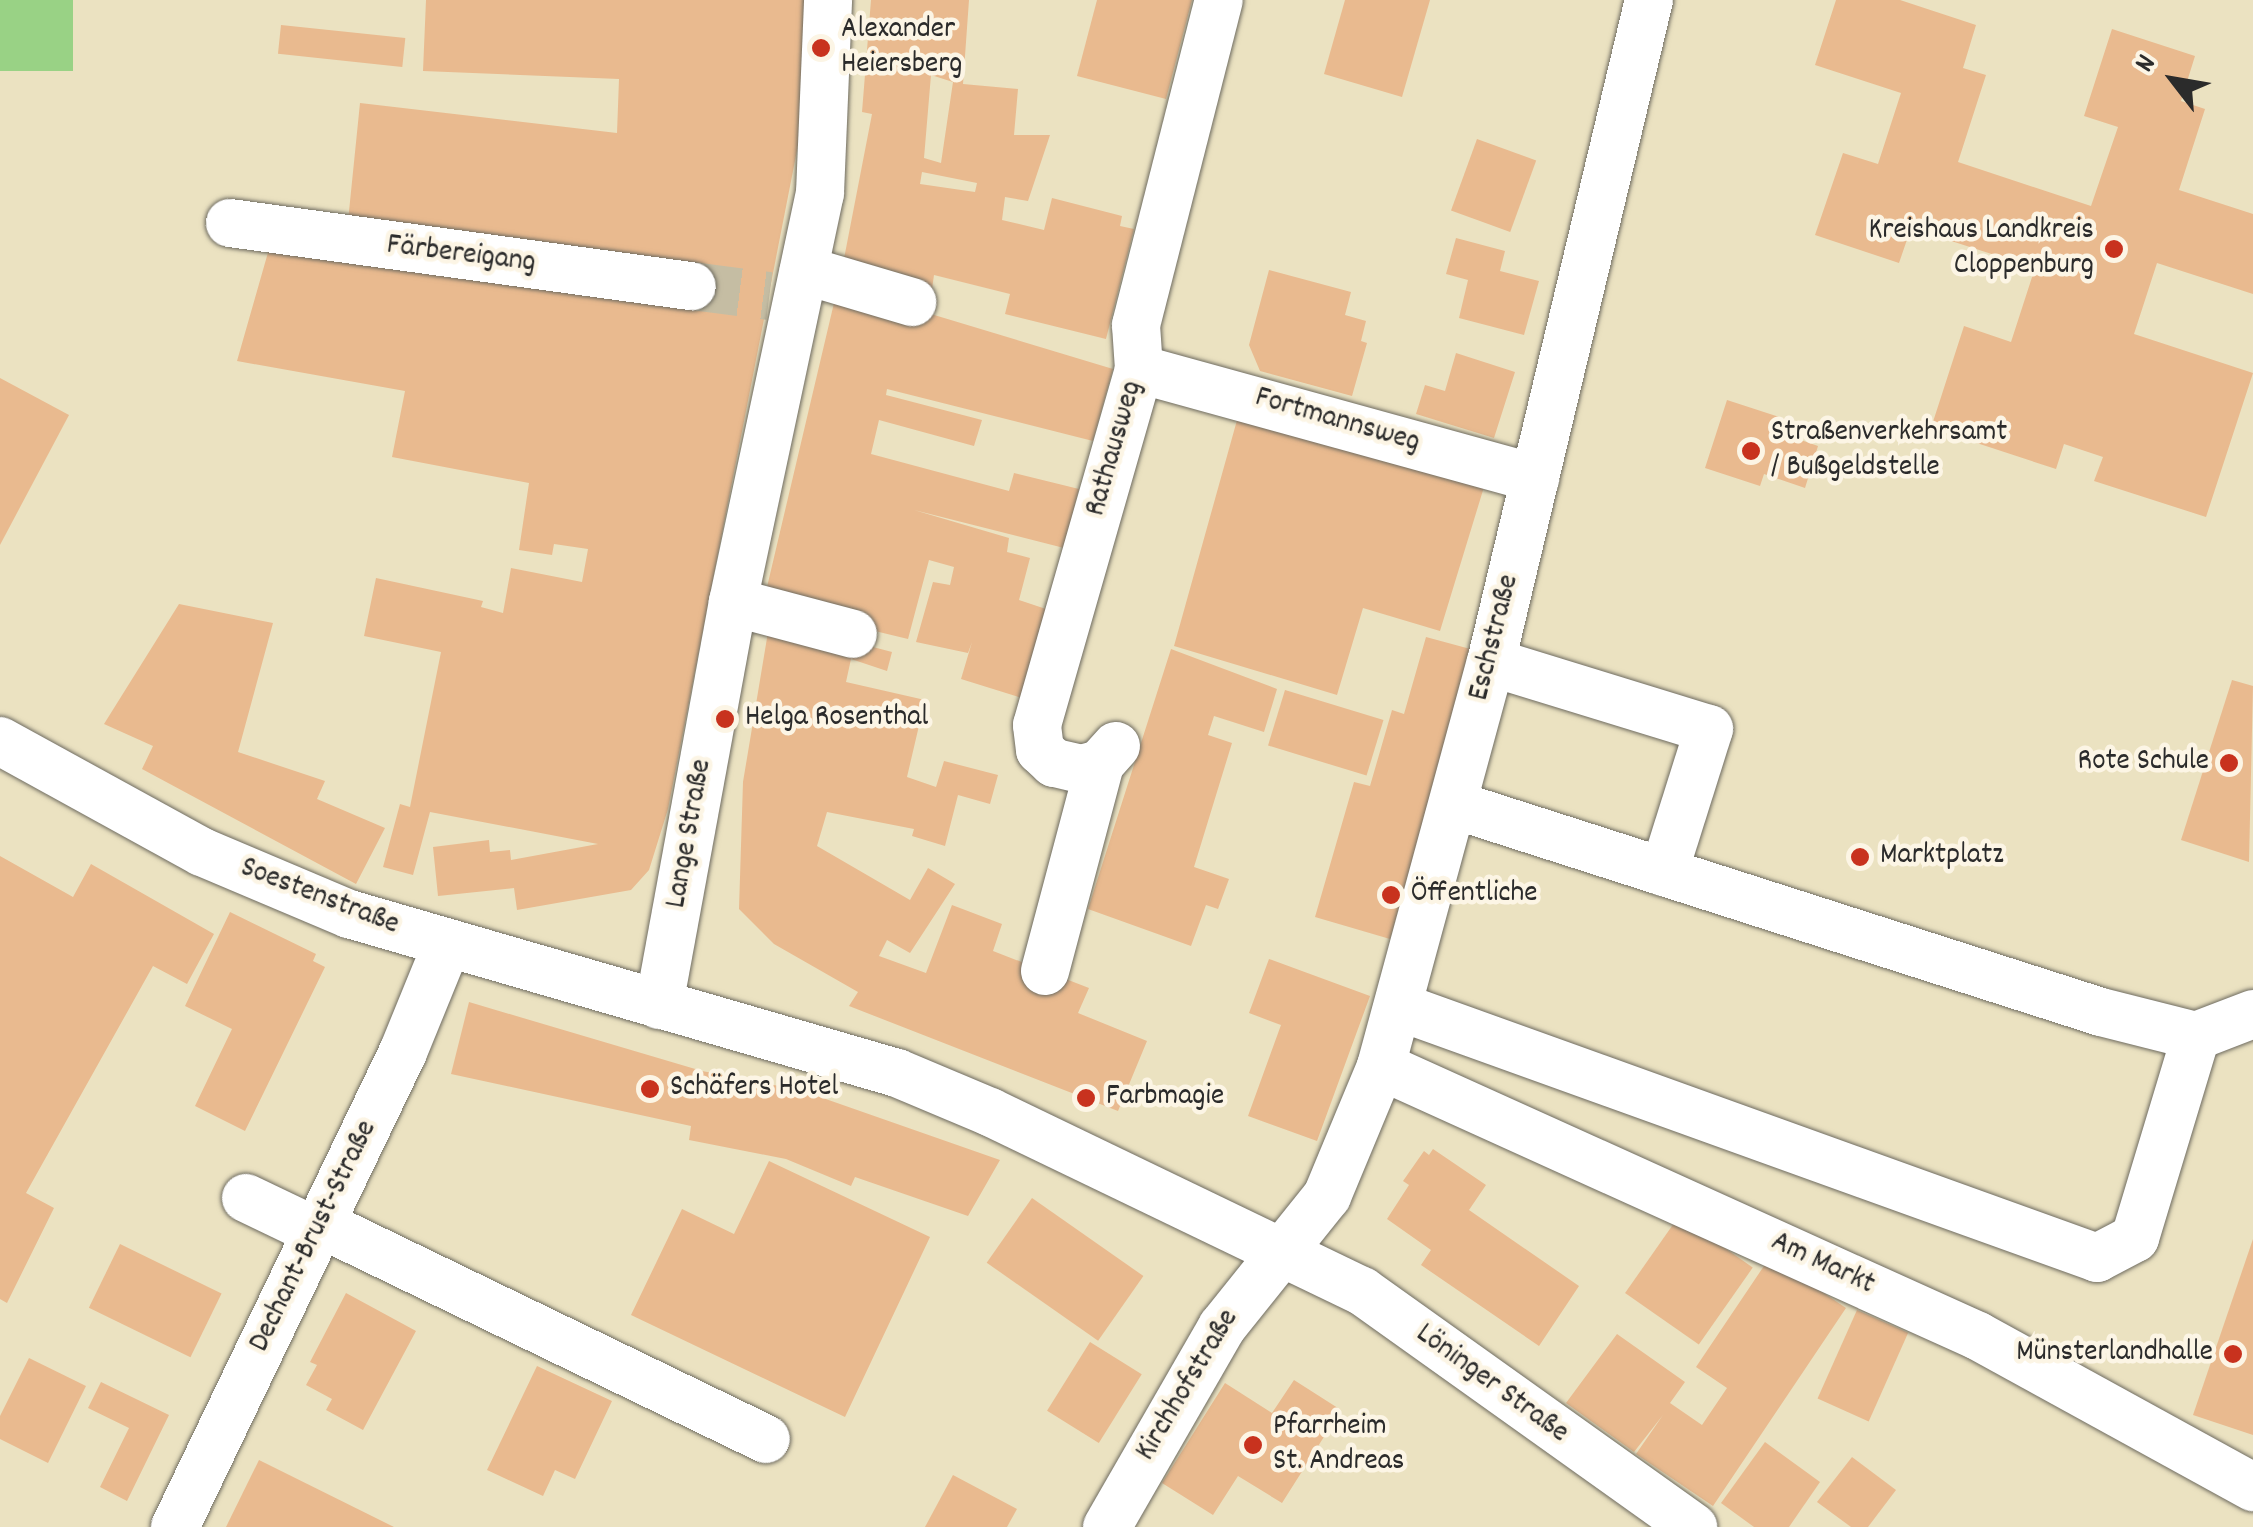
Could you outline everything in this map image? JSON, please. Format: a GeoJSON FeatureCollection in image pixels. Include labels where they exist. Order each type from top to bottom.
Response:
{"type":"FeatureCollection","features":[{"type":"Feature","properties":{"kind":"street","name":"Lange Straße"},"geometry":{"type":"LineString","coordinates":[[659,1005],[790,289],[820,193],[828,0]]}},
{"type":"Feature","properties":{"kind":"street","name":"Rathausweg"},"geometry":{"type":"LineString","coordinates":[[1045,971],[1108,755],[1081,769],[1054,763],[1040,750],[1037,726],[1139,368],[1136,325],[1219,0]]}},
{"type":"Feature","properties":{"kind":"street","name":"Eschstraße"},"geometry":{"type":"LineString","coordinates":[[1283,1254],[1345,1162],[1400,1007],[1491,662],[1648,0]]}},
{"type":"Feature","properties":{"kind":"street","name":"Färbereigang"},"geometry":{"type":"LineString","coordinates":[[230,224],[692,286]]}},
{"type":"Feature","properties":{"kind":"street"},"geometry":{"type":"LineString","coordinates":[[790,289],[912,302]]}},
{"type":"Feature","properties":{"kind":"street","name":"Fortmannsweg"},"geometry":{"type":"LineString","coordinates":[[1139,368],[1535,478]]}},
{"type":"Feature","properties":{"kind":"street"},"geometry":{"type":"LineString","coordinates":[[732,602],[853,634]]}},
{"type":"Feature","properties":{"kind":"street"},"geometry":{"type":"LineString","coordinates":[[1491,662],[1709,729],[1664,872]]}},
{"type":"Feature","properties":{"kind":"street","name":"Soestenstraße"},"geometry":{"type":"LineString","coordinates":[[0,741],[202,852],[349,914],[659,1005]]}},
{"type":"Feature","properties":{"kind":"street"},"geometry":{"type":"LineString","coordinates":[[1454,805],[2196,1036],[2253,1014]]}},
{"type":"Feature","properties":{"kind":"street","name":"Dechant-Brust-Straße"},"geometry":{"type":"LineString","coordinates":[[175,1527],[319,1228],[447,944]]}},
{"type":"Feature","properties":{"kind":"street"},"geometry":{"type":"LineString","coordinates":[[659,1005],[897,1073],[1283,1254]]}},
{"type":"Feature","properties":{"kind":"street"},"geometry":{"type":"LineString","coordinates":[[1400,1007],[2097,1258],[2135,1238],[2196,1036]]}},
{"type":"Feature","properties":{"kind":"street","name":"Am Markt"},"geometry":{"type":"LineString","coordinates":[[1381,1066],[1978,1336],[2253,1487]]}},
{"type":"Feature","properties":{"kind":"street"},"geometry":{"type":"LineString","coordinates":[[246,1198],[319,1228],[766,1439]]}},
{"type":"Feature","properties":{"kind":"street","name":"Kirchhofstraße"},"geometry":{"type":"LineString","coordinates":[[1107,1527],[1222,1327],[1283,1254]]}},
{"type":"Feature","properties":{"kind":"street","name":"Löninger Straße"},"geometry":{"type":"LineString","coordinates":[[1283,1254],[1375,1299],[1693,1527]]}},
{"type":"Feature","properties":{"kind":"green space"},"geometry":{"type":"Polygon","coordinates":[[[0,0],[73,0],[73,71],[0,71],[0,0]]]}},
{"type":"Feature","properties":{"kind":"building"},"geometry":{"type":"Polygon","coordinates":[[[426,0],[812,0],[812,74],[668,809],[649,870],[631,890],[517,910],[514,888],[438,896],[433,847],[489,840],[490,852],[510,850],[511,860],[598,844],[430,812],[413,875],[383,867],[400,804],[410,807],[441,652],[364,636],[376,578],[483,601],[481,607],[503,613],[511,568],[582,582],[588,549],[554,544],[552,555],[519,550],[529,483],[392,457],[405,391],[237,361],[269,249],[347,231],[360,103],[617,133],[619,79],[423,71],[426,0]]]}},
{"type":"Feature","properties":{"kind":"building"},"geometry":{"type":"Polygon","coordinates":[[[871,0],[969,0],[963,84],[1018,89],[1014,135],[1050,135],[1028,201],[1005,197],[1002,220],[1044,230],[1052,198],[1122,216],[1120,226],[1134,229],[1106,339],[1005,314],[1010,294],[934,275],[932,289],[842,269],[872,114],[862,112],[871,0]],[[931,75],[924,158],[941,163],[953,82],[931,75]],[[922,172],[920,184],[975,192],[977,183],[922,172]]]}},
{"type":"Feature","properties":{"kind":"building"},"geometry":{"type":"Polygon","coordinates":[[[1097,0],[1192,0],[1166,99],[1077,76],[1097,0]]]}},
{"type":"Feature","properties":{"kind":"building"},"geometry":{"type":"Polygon","coordinates":[[[1345,0],[1430,0],[1402,97],[1324,74],[1345,0]]]}},
{"type":"Feature","properties":{"kind":"building","name":"Kreishaus Landkreis Cloppenburg"},"geometry":{"type":"Polygon","coordinates":[[[1836,0],[1900,0],[1976,25],[1963,68],[1986,75],[1958,162],[2091,206],[2118,127],[2084,116],[2112,29],[2195,56],[2181,101],[2205,109],[2179,190],[2253,214],[2253,294],[2157,263],[2134,334],[2253,373],[2206,517],[2094,481],[2103,457],[2064,444],[2056,469],[1931,428],[1964,326],[2011,342],[2035,268],[1911,228],[1899,263],[1815,235],[1843,153],[1878,164],[1901,93],[1815,65],[1836,0]]]}},
{"type":"Feature","properties":{"kind":"building"},"geometry":{"type":"Polygon","coordinates":[[[281,25],[405,38],[402,67],[278,54],[281,25]]]}},
{"type":"Feature","properties":{"kind":"building"},"geometry":{"type":"Polygon","coordinates":[[[1477,139],[1536,161],[1510,232],[1451,210],[1477,139]]]}},
{"type":"Feature","properties":{"kind":"building"},"geometry":{"type":"Polygon","coordinates":[[[1456,238],[1505,251],[1500,271],[1539,281],[1524,335],[1459,318],[1468,280],[1446,274],[1456,238]]]}},
{"type":"Feature","properties":{"kind":"building"},"geometry":{"type":"Polygon","coordinates":[[[1269,270],[1351,292],[1345,315],[1366,321],[1361,341],[1367,343],[1352,396],[1260,371],[1249,345],[1269,270]]]}},
{"type":"Feature","properties":{"kind":"building"},"geometry":{"type":"Polygon","coordinates":[[[838,286],[1113,369],[1093,441],[887,389],[886,395],[982,420],[974,446],[879,420],[871,454],[1009,491],[1014,473],[1079,489],[1064,548],[914,510],[1009,538],[1007,552],[1030,558],[1019,600],[1049,610],[1022,698],[961,679],[972,642],[968,653],[916,642],[933,582],[950,585],[954,567],[929,560],[908,639],[763,604],[838,286]]]}},
{"type":"Feature","properties":{"kind":"building"},"geometry":{"type":"Polygon","coordinates":[[[1456,353],[1515,372],[1494,438],[1416,414],[1425,385],[1445,391],[1456,353]]]}},
{"type":"Feature","properties":{"kind":"building"},"geometry":{"type":"Polygon","coordinates":[[[0,378],[69,415],[0,545],[0,378]]]}},
{"type":"Feature","properties":{"kind":"building"},"geometry":{"type":"Polygon","coordinates":[[[1727,400],[1785,419],[1781,433],[1818,446],[1805,488],[1764,474],[1760,486],[1705,468],[1727,400]]]}},
{"type":"Feature","properties":{"kind":"building"},"geometry":{"type":"Polygon","coordinates":[[[1239,413],[1484,487],[1440,631],[1363,608],[1337,695],[1174,646],[1239,413]]]}},
{"type":"Feature","properties":{"kind":"building"},"geometry":{"type":"Polygon","coordinates":[[[179,604],[273,623],[238,752],[325,781],[317,799],[385,828],[356,884],[142,769],[153,746],[104,724],[179,604]]]}},
{"type":"Feature","properties":{"kind":"building"},"geometry":{"type":"Polygon","coordinates":[[[770,620],[892,652],[887,671],[851,659],[846,682],[925,700],[907,777],[936,787],[944,761],[998,775],[990,804],[958,795],[945,846],[912,836],[914,829],[827,812],[817,846],[910,900],[928,868],[955,884],[910,953],[887,940],[879,956],[926,973],[952,905],[1002,924],[993,951],[1089,988],[1078,1013],[1147,1041],[1118,1111],[849,1006],[858,992],[774,944],[739,909],[743,782],[770,620]]]}},
{"type":"Feature","properties":{"kind":"building"},"geometry":{"type":"Polygon","coordinates":[[[1426,637],[1474,650],[1390,939],[1315,917],[1354,782],[1370,786],[1392,710],[1404,714],[1426,637]]]}},
{"type":"Feature","properties":{"kind":"building"},"geometry":{"type":"Polygon","coordinates":[[[1171,649],[1277,689],[1264,732],[1214,716],[1208,735],[1232,743],[1194,867],[1229,879],[1218,909],[1206,905],[1191,946],[1088,909],[1171,649]]]}},
{"type":"Feature","properties":{"kind":"building","name":"Rote Schule"},"geometry":{"type":"Polygon","coordinates":[[[2232,680],[2253,686],[2249,862],[2181,840],[2232,680]]]}},
{"type":"Feature","properties":{"kind":"building"},"geometry":{"type":"Polygon","coordinates":[[[1285,690],[1383,720],[1367,776],[1268,745],[1285,690]]]}},
{"type":"Feature","properties":{"kind":"building"},"geometry":{"type":"Polygon","coordinates":[[[0,856],[73,897],[91,864],[214,934],[187,984],[153,966],[26,1193],[54,1208],[7,1303],[0,1299],[0,856]]]}},
{"type":"Feature","properties":{"kind":"building"},"geometry":{"type":"Polygon","coordinates":[[[230,912],[316,954],[313,961],[325,967],[245,1131],[195,1106],[232,1029],[185,1006],[230,912]]]}},
{"type":"Feature","properties":{"kind":"building"},"geometry":{"type":"Polygon","coordinates":[[[1269,959],[1370,996],[1317,1141],[1248,1116],[1281,1025],[1249,1013],[1269,959]]]}},
{"type":"Feature","properties":{"kind":"building"},"geometry":{"type":"Polygon","coordinates":[[[469,1002],[702,1071],[800,1090],[1000,1160],[968,1216],[855,1177],[851,1186],[786,1159],[689,1140],[691,1126],[451,1074],[469,1002]]]}},
{"type":"Feature","properties":{"kind":"building"},"geometry":{"type":"Polygon","coordinates":[[[1433,1149],[1486,1185],[1469,1210],[1579,1286],[1539,1346],[1421,1265],[1431,1250],[1387,1219],[1409,1185],[1403,1181],[1424,1151],[1429,1155],[1433,1149]]]}},
{"type":"Feature","properties":{"kind":"building"},"geometry":{"type":"Polygon","coordinates":[[[769,1161],[930,1237],[845,1417],[631,1315],[682,1209],[734,1234],[769,1161]]]}},
{"type":"Feature","properties":{"kind":"building"},"geometry":{"type":"Polygon","coordinates":[[[1032,1198],[1143,1276],[1098,1341],[987,1263],[1032,1198]]]}},
{"type":"Feature","properties":{"kind":"building"},"geometry":{"type":"Polygon","coordinates":[[[1679,1216],[1753,1268],[1699,1345],[1625,1293],[1679,1216]]]}},
{"type":"Feature","properties":{"kind":"building","name":"Münsterlandhalle"},"geometry":{"type":"Polygon","coordinates":[[[2253,1239],[2253,1435],[2193,1415],[2253,1239]]]}},
{"type":"Feature","properties":{"kind":"building"},"geometry":{"type":"Polygon","coordinates":[[[120,1244],[222,1294],[190,1357],[89,1308],[120,1244]]]}},
{"type":"Feature","properties":{"kind":"building"},"geometry":{"type":"Polygon","coordinates":[[[1770,1257],[1846,1308],[1713,1506],[1636,1454],[1663,1415],[1634,1452],[1566,1403],[1617,1334],[1685,1382],[1670,1403],[1702,1425],[1727,1388],[1696,1367],[1770,1257]]]}},
{"type":"Feature","properties":{"kind":"building"},"geometry":{"type":"Polygon","coordinates":[[[346,1293],[416,1331],[363,1430],[326,1410],[332,1399],[306,1385],[317,1365],[310,1362],[346,1293]]]}},
{"type":"Feature","properties":{"kind":"building"},"geometry":{"type":"Polygon","coordinates":[[[1857,1310],[1908,1333],[1869,1421],[1818,1399],[1857,1310]]]}},
{"type":"Feature","properties":{"kind":"building"},"geometry":{"type":"Polygon","coordinates":[[[1090,1342],[1142,1374],[1099,1443],[1047,1411],[1090,1342]]]}},
{"type":"Feature","properties":{"kind":"building"},"geometry":{"type":"Polygon","coordinates":[[[29,1358],[86,1386],[48,1463],[0,1439],[0,1416],[29,1358]]]}},
{"type":"Feature","properties":{"kind":"building"},"geometry":{"type":"Polygon","coordinates":[[[537,1366],[612,1401],[575,1479],[555,1470],[543,1496],[487,1470],[537,1366]]]}},
{"type":"Feature","properties":{"kind":"building","name":"Pfarrheim St. Andreas"},"geometry":{"type":"Polygon","coordinates":[[[1294,1380],[1341,1410],[1282,1503],[1238,1476],[1213,1515],[1162,1483],[1225,1383],[1272,1413],[1294,1380]]]}},
{"type":"Feature","properties":{"kind":"building"},"geometry":{"type":"Polygon","coordinates":[[[101,1382],[169,1415],[127,1501],[100,1487],[129,1428],[88,1408],[101,1382]]]}},
{"type":"Feature","properties":{"kind":"building"},"geometry":{"type":"Polygon","coordinates":[[[1765,1442],[1820,1482],[1789,1527],[1754,1527],[1721,1503],[1765,1442]]]}},
{"type":"Feature","properties":{"kind":"building"},"geometry":{"type":"Polygon","coordinates":[[[1852,1457],[1896,1490],[1868,1527],[1851,1527],[1817,1502],[1852,1457]]]}},
{"type":"Feature","properties":{"kind":"building"},"geometry":{"type":"Polygon","coordinates":[[[259,1460],[394,1527],[226,1527],[259,1460]]]}},
{"type":"Feature","properties":{"kind":"building"},"geometry":{"type":"Polygon","coordinates":[[[953,1475],[1017,1509],[1007,1527],[925,1527],[953,1475]]]}},
{"type":"Feature","properties":{"kind":"tunnel"},"geometry":{"type":"LineString","coordinates":[[692,286],[769,296]]}},
{"type":"Feature","properties":{"kind":"place","name":"Alexander Heiersberg"},"geometry":{"type":"Point","coordinates":[821,48]}},
{"type":"Feature","properties":{"kind":"place","name":"Kreishaus Landkreis Cloppenburg"},"geometry":{"type":"Point","coordinates":[2114,249]}},
{"type":"Feature","properties":{"kind":"place","name":"Straßenverkehrsamt / Bußgeldstelle"},"geometry":{"type":"Point","coordinates":[1751,451]}},
{"type":"Feature","properties":{"kind":"place","name":"Helga Rosenthal"},"geometry":{"type":"Point","coordinates":[725,719]}},
{"type":"Feature","properties":{"kind":"place","name":"Rote Schule"},"geometry":{"type":"Point","coordinates":[2229,763]}},
{"type":"Feature","properties":{"kind":"place","name":"Marktplatz"},"geometry":{"type":"Point","coordinates":[1860,857]}},
{"type":"Feature","properties":{"kind":"place","name":"Öffentliche"},"geometry":{"type":"Point","coordinates":[1391,895]}},
{"type":"Feature","properties":{"kind":"place","name":"Schäfers Hotel"},"geometry":{"type":"Point","coordinates":[650,1089]}},
{"type":"Feature","properties":{"kind":"place","name":"Farbmagie"},"geometry":{"type":"Point","coordinates":[1086,1098]}},
{"type":"Feature","properties":{"kind":"place","name":"Münsterlandhalle"},"geometry":{"type":"Point","coordinates":[2233,1354]}},
{"type":"Feature","properties":{"kind":"place","name":"Pfarrheim St. Andreas"},"geometry":{"type":"Point","coordinates":[1253,1445]}}]}
